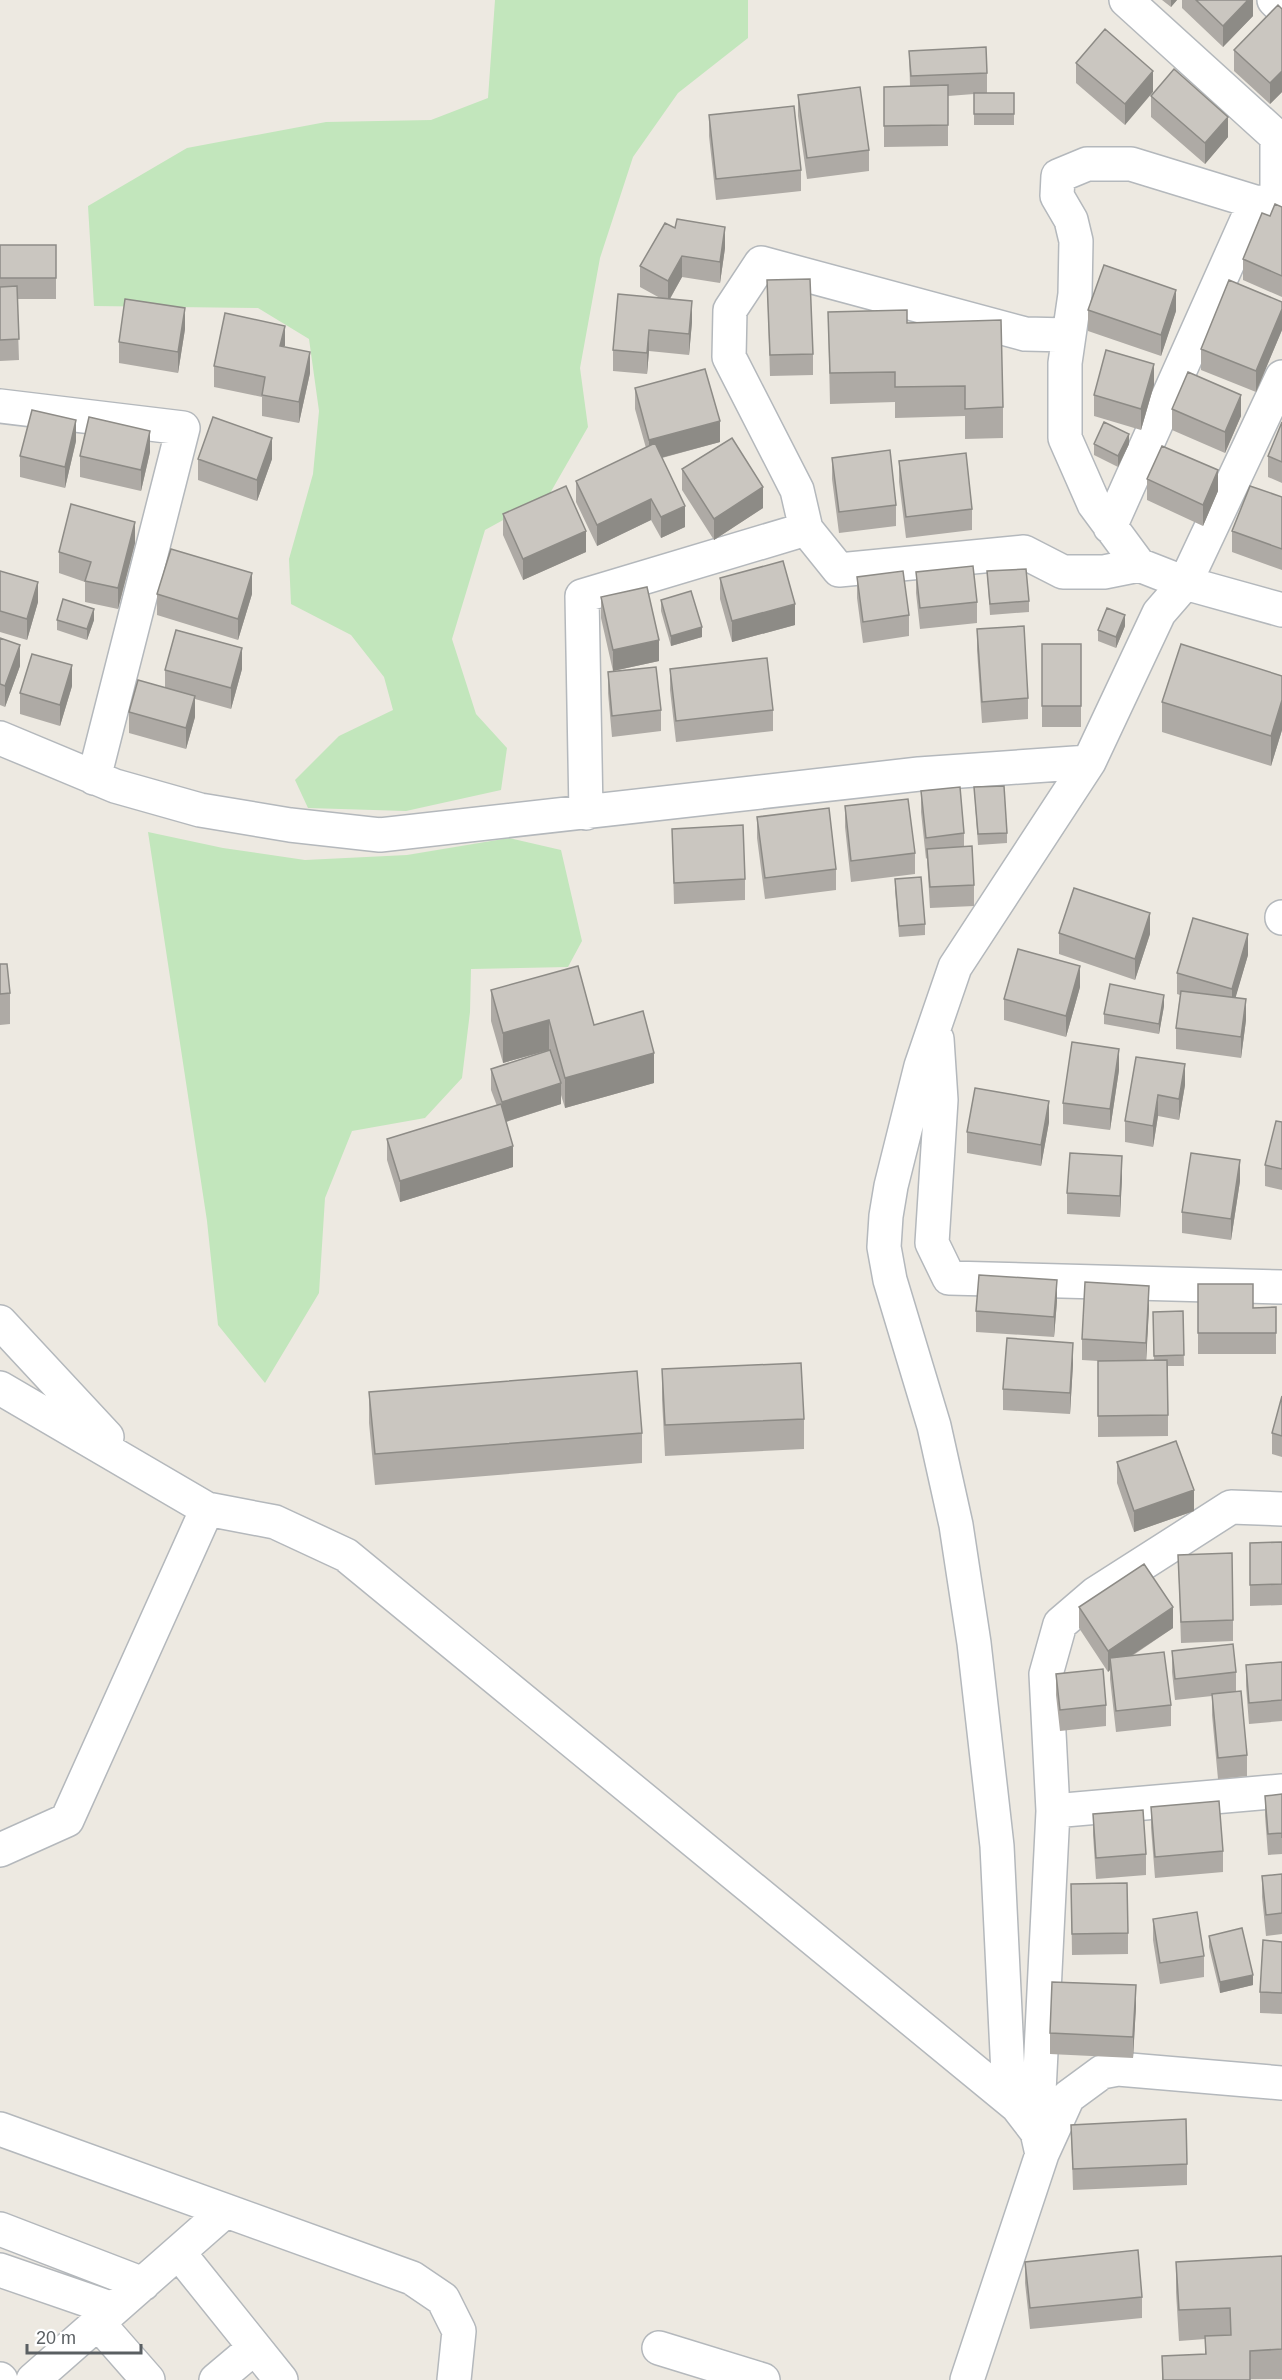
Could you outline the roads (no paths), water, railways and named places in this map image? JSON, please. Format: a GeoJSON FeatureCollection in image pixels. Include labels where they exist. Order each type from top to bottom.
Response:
{"type":"FeatureCollection","features":[{"type":"Feature","properties":{"kind":"street"},"geometry":{"type":"LineString","coordinates":[[1110,527],[1271,203],[1277,138],[1126,0]]}},
{"type":"Feature","properties":{"kind":"street"},"geometry":{"type":"LineString","coordinates":[[1274,0],[1282,8]]}},
{"type":"Feature","properties":{"kind":"street"},"geometry":{"type":"LineString","coordinates":[[1271,203],[1131,164],[1087,164],[1058,176],[1057,196],[1071,220],[1076,241],[1075,294],[1068,335],[1065,438],[1094,504],[1139,565],[1185,584],[1282,610]]}},
{"type":"Feature","properties":{"kind":"street"},"geometry":{"type":"LineString","coordinates":[[1068,335],[1025,334],[761,263],[730,310],[729,357],[798,490],[806,529],[839,570],[1024,552],[1063,572],[1104,572],[1139,565]]}},
{"type":"Feature","properties":{"kind":"street"},"geometry":{"type":"LineString","coordinates":[[1040,2143],[1017,2106],[1008,2074],[997,1846],[974,1643],[956,1525],[934,1426],[890,1280],[884,1247],[891,1186],[936,1016],[955,967],[1089,762],[1159,613],[1185,584],[1282,377]]}},
{"type":"Feature","properties":{"kind":"street"},"geometry":{"type":"LineString","coordinates":[[1,409],[183,428],[94,778]]}},
{"type":"Feature","properties":{"kind":"street"},"geometry":{"type":"LineString","coordinates":[[586,813],[582,596],[806,529]]}},
{"type":"Feature","properties":{"kind":"street"},"geometry":{"type":"LineString","coordinates":[[0,738],[94,778],[200,810],[290,825],[380,835],[919,774],[1089,762]]}},
{"type":"Feature","properties":{"kind":"street"},"geometry":{"type":"LineString","coordinates":[[936,1016],[941,1100],[932,1244],[949,1278],[1282,1287]]}},
{"type":"Feature","properties":{"kind":"street"},"geometry":{"type":"LineString","coordinates":[[0,1322],[130,1462]]}},
{"type":"Feature","properties":{"kind":"street"},"geometry":{"type":"LineString","coordinates":[[0,1388],[207,1509],[275,1522],[346,1555],[1017,2106]]}},
{"type":"Feature","properties":{"kind":"street"},"geometry":{"type":"LineString","coordinates":[[1040,2143],[1053,1811],[1046,1674],[1060,1624],[1095,1594],[1231,1507],[1282,1509]]}},
{"type":"Feature","properties":{"kind":"street"},"geometry":{"type":"LineString","coordinates":[[0,1850],[67,1820],[207,1509]]}},
{"type":"Feature","properties":{"kind":"street"},"geometry":{"type":"LineString","coordinates":[[1053,1811],[1282,1791]]}},
{"type":"Feature","properties":{"kind":"street"},"geometry":{"type":"LineString","coordinates":[[967,2380],[1040,2143],[1068,2097],[1102,2072],[1118,2069],[1282,2083]]}},
{"type":"Feature","properties":{"kind":"street"},"geometry":{"type":"LineString","coordinates":[[0,2129],[224,2212],[412,2278],[443,2299],[459,2331],[454,2380]]}},
{"type":"Feature","properties":{"kind":"street"},"geometry":{"type":"LineString","coordinates":[[33,2380],[224,2212]]}},
{"type":"Feature","properties":{"kind":"street"},"geometry":{"type":"LineString","coordinates":[[0,2229],[143,2284]]}},
{"type":"Feature","properties":{"kind":"street"},"geometry":{"type":"LineString","coordinates":[[179,2253],[281,2380]]}},
{"type":"Feature","properties":{"kind":"street"},"geometry":{"type":"LineString","coordinates":[[0,2270],[106,2316],[148,2380]]}},
{"type":"Feature","properties":{"kind":"street"},"geometry":{"type":"LineString","coordinates":[[216,2380],[254,2348]]}},
{"type":"Feature","properties":{"kind":"street"},"geometry":{"type":"LineString","coordinates":[[659,2348],[763,2380]]}}]}
